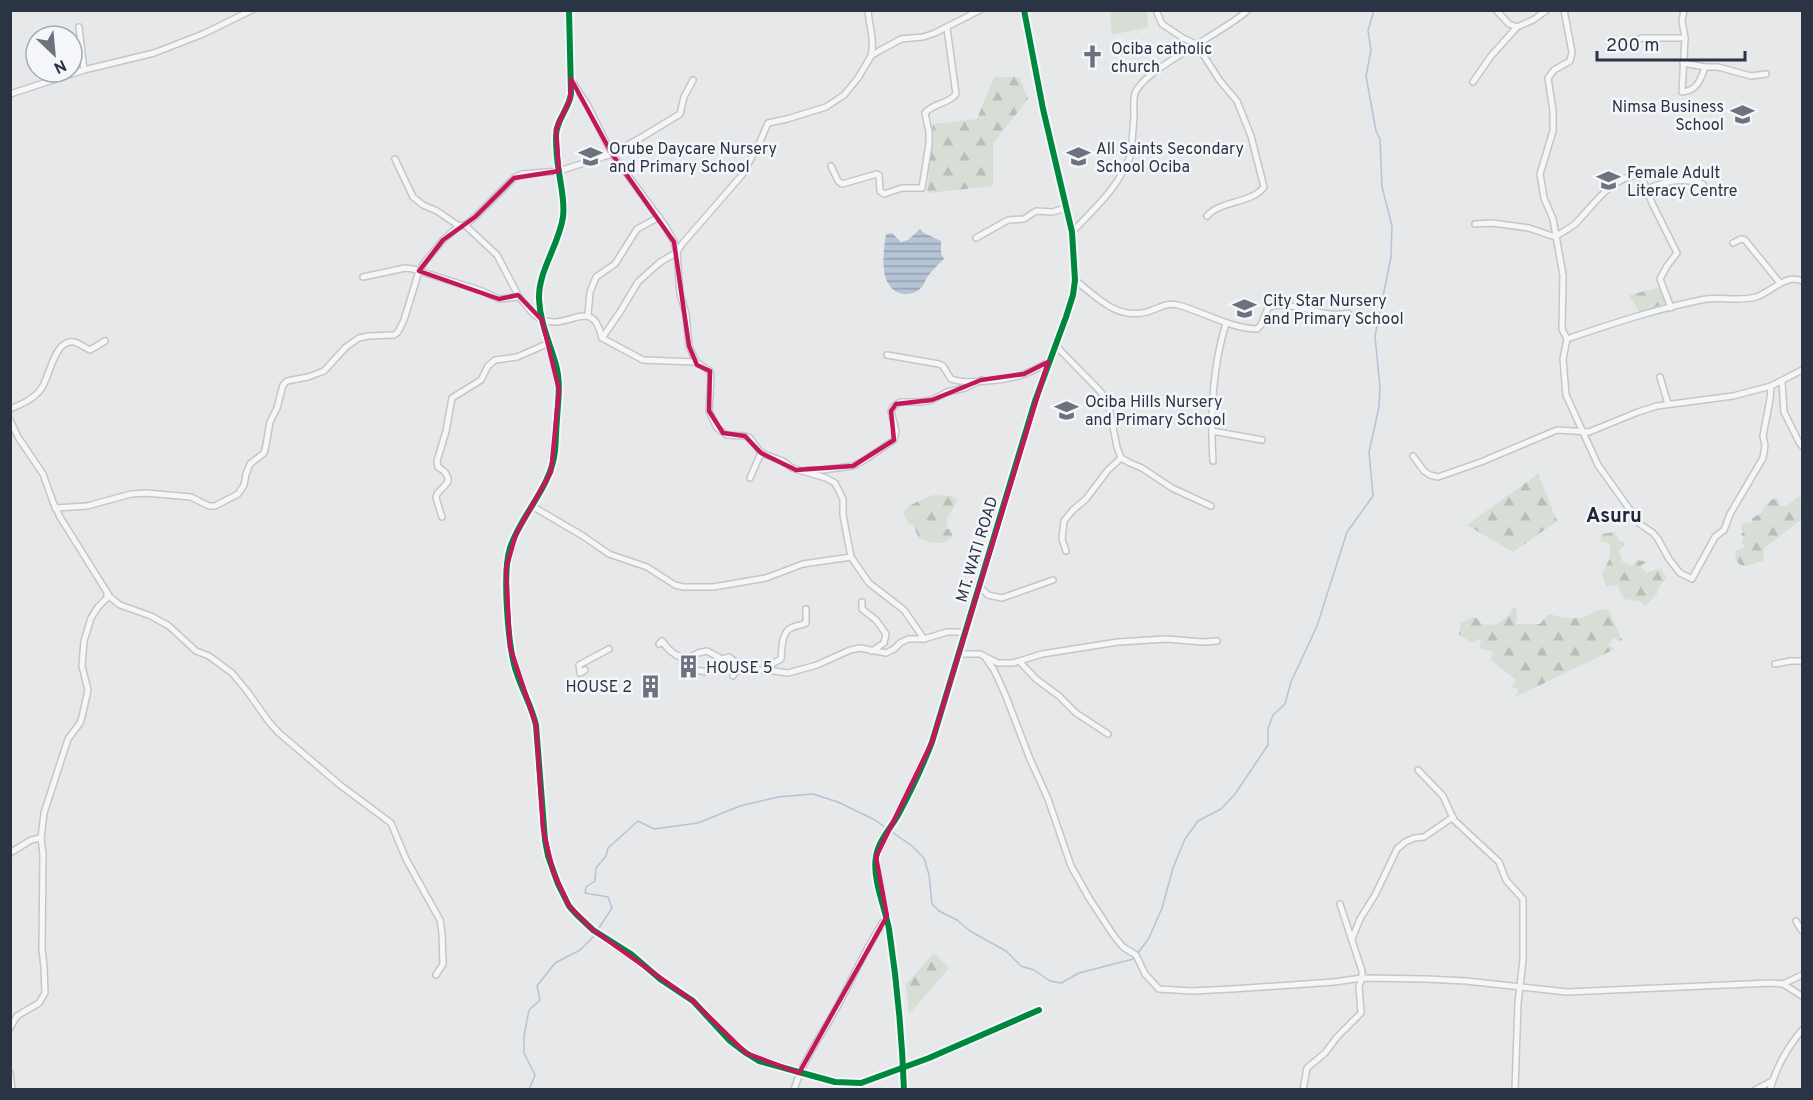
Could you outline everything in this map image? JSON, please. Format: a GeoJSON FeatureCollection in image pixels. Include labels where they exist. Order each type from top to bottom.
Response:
{"type":"FeatureCollection","features":[{"type":"Feature","properties":{"kind":"street"},"geometry":{"type":"LineString","coordinates":[[84,70],[154,53],[203,34],[252,10]]}},
{"type":"Feature","properties":{"kind":"street"},"geometry":{"type":"LineString","coordinates":[[569,10],[570,99],[556,129],[563,217],[541,283],[539,296],[542,320],[556,365],[559,390],[555,451],[546,482],[513,542],[507,561],[510,647],[516,673],[536,725],[543,829],[546,848],[558,884],[569,906],[584,922],[693,1001],[714,1025],[746,1053],[759,1061],[799,1073],[835,1082],[861,1083],[951,1049],[1039,1010]]}},
{"type":"Feature","properties":{"kind":"street"},"geometry":{"type":"LineString","coordinates":[[602,338],[638,282],[677,252],[681,244],[742,175],[768,123],[826,107],[854,84],[871,56],[873,39],[868,10]]}},
{"type":"Feature","properties":{"kind":"street"},"geometry":{"type":"LineString","coordinates":[[871,56],[902,39],[922,37],[947,28],[980,10]]}},
{"type":"Feature","properties":{"kind":"street","name":"MT. WATI ROAD"},"geometry":{"type":"LineString","coordinates":[[904,1089],[895,980],[887,916],[875,868],[876,857],[879,844],[897,817],[925,760],[1048,362],[1056,346],[1073,295],[1075,280],[1072,232],[1043,109],[1024,10]]}},
{"type":"Feature","properties":{"kind":"street"},"geometry":{"type":"LineString","coordinates":[[1156,10],[1162,24],[1196,46],[1238,101],[1251,136],[1264,187],[1250,196],[1215,208],[1207,216]]}},
{"type":"Feature","properties":{"kind":"street"},"geometry":{"type":"LineString","coordinates":[[1072,232],[1115,187],[1128,163],[1131,154],[1134,96],[1139,87],[1159,69],[1234,22],[1248,10]]}},
{"type":"Feature","properties":{"kind":"street"},"geometry":{"type":"LineString","coordinates":[[1496,10],[1509,24],[1516,27]]}},
{"type":"Feature","properties":{"kind":"street"},"geometry":{"type":"LineString","coordinates":[[1473,82],[1491,56],[1516,27],[1533,20],[1547,10]]}},
{"type":"Feature","properties":{"kind":"street"},"geometry":{"type":"LineString","coordinates":[[1564,10],[1572,52],[1570,61],[1554,70],[1548,78],[1553,111],[1553,131],[1540,174],[1544,198],[1553,219],[1563,275],[1562,329],[1567,339],[1563,358],[1566,395],[1598,465],[1640,524],[1658,539],[1680,573],[1692,579],[1715,537],[1724,530],[1728,518],[1763,458],[1765,445],[1763,436],[1771,386]]}},
{"type":"Feature","properties":{"kind":"street"},"geometry":{"type":"LineString","coordinates":[[1684,10],[1682,16],[1685,38],[1682,92],[1688,92],[1697,85],[1705,67]]}},
{"type":"Feature","properties":{"kind":"street"},"geometry":{"type":"LineString","coordinates":[[831,166],[838,181],[842,184],[877,174],[880,190],[884,194],[902,188],[922,188],[929,144],[925,113],[930,107],[952,99],[956,94],[951,44],[947,28]]}},
{"type":"Feature","properties":{"kind":"street"},"geometry":{"type":"LineString","coordinates":[[1633,42],[1642,38],[1685,38]]}},
{"type":"Feature","properties":{"kind":"street"},"geometry":{"type":"LineString","coordinates":[[1683,63],[1718,67],[1751,76],[1766,74]]}},
{"type":"Feature","properties":{"kind":"street"},"geometry":{"type":"LineString","coordinates":[[571,80],[588,106],[612,154],[659,217],[674,242],[689,346],[696,362]]}},
{"type":"Feature","properties":{"kind":"street"},"geometry":{"type":"LineString","coordinates":[[56,508],[87,506],[138,493],[191,497],[209,506],[215,506],[231,498],[242,489],[250,464],[264,453],[270,422],[287,381],[324,371],[346,347],[359,338],[394,335],[398,332],[404,321],[419,271],[432,252],[462,225],[475,218],[513,178],[522,174],[559,171],[612,154],[680,114],[684,97],[693,80]]}},
{"type":"Feature","properties":{"kind":"street"},"geometry":{"type":"LineString","coordinates":[[10,94],[41,84]]}},
{"type":"Feature","properties":{"kind":"street"},"geometry":{"type":"LineString","coordinates":[[394,159],[417,202],[462,225],[497,255],[519,297],[542,320],[556,322],[588,315],[598,324],[602,338],[643,360],[696,362],[710,370],[710,411],[717,428],[727,435],[750,438],[762,453],[796,470],[831,480],[843,499],[843,515],[851,557],[869,583],[904,610],[924,639]]}},
{"type":"Feature","properties":{"kind":"street"},"geometry":{"type":"LineString","coordinates":[[1555,237],[1572,226],[1602,194],[1620,181],[1641,175],[1677,254],[1660,279],[1671,308]]}},
{"type":"Feature","properties":{"kind":"street"},"geometry":{"type":"LineString","coordinates":[[1647,189],[1678,180],[1703,184]]}},
{"type":"Feature","properties":{"kind":"street"},"geometry":{"type":"LineString","coordinates":[[976,238],[1008,220],[1024,219],[1036,211],[1052,212],[1066,207]]}},
{"type":"Feature","properties":{"kind":"street"},"geometry":{"type":"LineString","coordinates":[[588,315],[590,292],[596,277],[615,264],[637,229],[659,217]]}},
{"type":"Feature","properties":{"kind":"street"},"geometry":{"type":"LineString","coordinates":[[1475,224],[1492,223],[1529,228],[1555,237]]}},
{"type":"Feature","properties":{"kind":"street"},"geometry":{"type":"LineString","coordinates":[[1733,243],[1741,239],[1745,240],[1780,283]]}},
{"type":"Feature","properties":{"kind":"street"},"geometry":{"type":"LineString","coordinates":[[674,242],[681,244]]}},
{"type":"Feature","properties":{"kind":"street"},"geometry":{"type":"LineString","coordinates":[[363,277],[398,268],[413,269],[499,298],[519,297]]}},
{"type":"Feature","properties":{"kind":"street"},"geometry":{"type":"LineString","coordinates":[[1567,339],[1671,308],[1712,298],[1735,300],[1756,297],[1794,278],[1803,281]]}},
{"type":"Feature","properties":{"kind":"street"},"geometry":{"type":"LineString","coordinates":[[1075,280],[1123,314],[1142,313],[1176,304],[1226,323],[1257,329],[1268,308],[1278,305],[1294,306],[1319,313],[1348,313]]}},
{"type":"Feature","properties":{"kind":"street"},"geometry":{"type":"LineString","coordinates":[[1213,461],[1215,385],[1221,338],[1226,323]]}},
{"type":"Feature","properties":{"kind":"street"},"geometry":{"type":"LineString","coordinates":[[10,409],[33,398],[41,389],[48,379],[54,356],[64,345],[75,342],[90,350],[105,341]]}},
{"type":"Feature","properties":{"kind":"street"},"geometry":{"type":"LineString","coordinates":[[442,517],[436,494],[448,482],[448,478],[445,472],[438,467],[437,461],[446,431],[452,398],[481,380],[488,366],[495,360],[516,357],[549,343]]}},
{"type":"Feature","properties":{"kind":"street"},"geometry":{"type":"LineString","coordinates":[[1056,346],[1108,402],[1121,458],[1142,468],[1172,488],[1211,506]]}},
{"type":"Feature","properties":{"kind":"street"},"geometry":{"type":"LineString","coordinates":[[887,355],[939,364],[955,381],[1013,377],[1048,362]]}},
{"type":"Feature","properties":{"kind":"street"},"geometry":{"type":"LineString","coordinates":[[1413,456],[1424,471],[1438,477],[1481,462],[1557,430],[1582,432],[1596,430],[1638,412],[1668,404],[1733,396],[1771,386],[1803,370]]}},
{"type":"Feature","properties":{"kind":"street"},"geometry":{"type":"LineString","coordinates":[[1660,377],[1668,404]]}},
{"type":"Feature","properties":{"kind":"street"},"geometry":{"type":"LineString","coordinates":[[796,470],[822,470],[859,464],[894,440],[896,431],[891,411],[896,404],[932,400],[981,380]]}},
{"type":"Feature","properties":{"kind":"street"},"geometry":{"type":"LineString","coordinates":[[1782,382],[1784,412],[1803,446]]}},
{"type":"Feature","properties":{"kind":"street"},"geometry":{"type":"LineString","coordinates":[[10,420],[18,437],[43,474],[56,508],[107,593],[120,604],[169,626],[196,651],[209,656],[232,673],[279,733],[340,785],[391,823],[406,859],[440,920],[443,964],[436,975]]}},
{"type":"Feature","properties":{"kind":"street"},"geometry":{"type":"LineString","coordinates":[[1212,431],[1262,440]]}},
{"type":"Feature","properties":{"kind":"street"},"geometry":{"type":"LineString","coordinates":[[750,478],[755,462],[762,453]]}},
{"type":"Feature","properties":{"kind":"street"},"geometry":{"type":"LineString","coordinates":[[1066,551],[1062,540],[1064,521],[1072,510],[1086,500],[1095,486],[1121,458]]}},
{"type":"Feature","properties":{"kind":"street"},"geometry":{"type":"LineString","coordinates":[[532,506],[609,554],[647,567],[675,585],[683,587],[713,587],[766,578],[803,564],[851,557]]}},
{"type":"Feature","properties":{"kind":"street"},"geometry":{"type":"LineString","coordinates":[[978,585],[988,595],[1002,598],[1053,580]]}},
{"type":"Feature","properties":{"kind":"street"},"geometry":{"type":"LineString","coordinates":[[10,1028],[17,1016],[39,1003],[45,993],[42,949],[43,854],[41,838],[44,813],[68,739],[80,723],[88,685],[82,666],[84,641],[92,618],[107,598],[107,593]]}},
{"type":"Feature","properties":{"kind":"street"},"geometry":{"type":"LineString","coordinates":[[862,602],[862,609],[876,620],[886,634],[884,643],[872,651]]}},
{"type":"Feature","properties":{"kind":"street"},"geometry":{"type":"LineString","coordinates":[[733,676],[735,672],[741,670],[768,668],[781,659],[786,631],[806,623],[806,609]]}},
{"type":"Feature","properties":{"kind":"street"},"geometry":{"type":"LineString","coordinates":[[659,644],[662,641],[680,658],[687,659],[707,651],[722,659],[732,658],[746,669],[768,668],[788,673],[817,665],[855,648],[886,653],[908,639],[924,639],[947,632],[964,632]]}},
{"type":"Feature","properties":{"kind":"street"},"geometry":{"type":"LineString","coordinates":[[959,654],[980,654],[999,663],[1020,662],[1041,654],[1118,642],[1166,639],[1217,641]]}},
{"type":"Feature","properties":{"kind":"street"},"geometry":{"type":"LineString","coordinates":[[585,670],[580,674],[579,665],[609,649]]}},
{"type":"Feature","properties":{"kind":"street"},"geometry":{"type":"LineString","coordinates":[[985,657],[1005,694],[1026,751],[1048,799],[1071,866],[1114,936],[1123,947],[1136,955],[1145,974],[1160,989],[1192,991],[1243,989],[1362,978],[1426,978],[1585,992],[1771,982],[1783,984],[1803,996]]}},
{"type":"Feature","properties":{"kind":"street"},"geometry":{"type":"LineString","coordinates":[[768,668],[773,658]]}},
{"type":"Feature","properties":{"kind":"street"},"geometry":{"type":"LineString","coordinates":[[694,670],[708,672],[722,659]]}},
{"type":"Feature","properties":{"kind":"street"},"geometry":{"type":"LineString","coordinates":[[1775,664],[1803,661]]}},
{"type":"Feature","properties":{"kind":"street"},"geometry":{"type":"LineString","coordinates":[[1020,662],[1036,679],[1059,696],[1070,709],[1108,734]]}},
{"type":"Feature","properties":{"kind":"street"},"geometry":{"type":"LineString","coordinates":[[1418,770],[1443,796],[1453,817],[1499,862],[1506,880],[1523,899],[1523,960],[1518,1003],[1515,1089]]}},
{"type":"Feature","properties":{"kind":"street"},"geometry":{"type":"LineString","coordinates":[[1352,941],[1360,919],[1398,849],[1414,838],[1424,837],[1453,817]]}},
{"type":"Feature","properties":{"kind":"street"},"geometry":{"type":"LineString","coordinates":[[10,853],[31,840],[41,838]]}},
{"type":"Feature","properties":{"kind":"street"},"geometry":{"type":"LineString","coordinates":[[1303,1089],[1307,1068],[1325,1053],[1361,1013],[1359,986],[1362,978],[1340,904]]}},
{"type":"Feature","properties":{"kind":"street"},"geometry":{"type":"LineString","coordinates":[[794,1089],[799,1073],[838,1006],[863,954],[887,916]]}},
{"type":"Feature","properties":{"kind":"street"},"geometry":{"type":"LineString","coordinates":[[1796,921],[1803,932]]}},
{"type":"Feature","properties":{"kind":"street"},"geometry":{"type":"LineString","coordinates":[[1783,984],[1803,975]]}},
{"type":"Feature","properties":{"kind":"street"},"geometry":{"type":"LineString","coordinates":[[1770,1089],[1786,1049],[1803,1030]]}},
{"type":"Feature","properties":{"kind":"street"},"geometry":{"type":"LineString","coordinates":[[10,1073],[12,1089]]}},
{"type":"Feature","properties":{"kind":"street"},"geometry":{"type":"LineString","coordinates":[[1755,1089],[1772,1081]]}},
{"type":"Feature","properties":{"kind":"highlighted area"},"geometry":{"type":"Polygon","coordinates":[[[571,79],[612,154],[674,242],[689,346],[697,365],[710,371],[709,411],[723,433],[745,436],[761,453],[796,470],[853,466],[894,440],[891,411],[896,404],[932,400],[981,380],[1024,374],[1048,362],[932,742],[876,857],[887,916],[799,1073],[746,1053],[693,1001],[593,930],[569,906],[553,871],[543,829],[536,725],[510,647],[506,569],[516,534],[551,472],[559,390],[542,320],[518,295],[499,299],[419,271],[443,240],[475,217],[514,178],[559,171],[556,129],[570,99],[571,79]]]}},
{"type":"Feature","properties":{"kind":"green space"},"geometry":{"type":"Polygon","coordinates":[[[1110,11],[1147,11],[1148,27],[1112,35],[1110,11]]]}},
{"type":"Feature","properties":{"kind":"green space"},"geometry":{"type":"Polygon","coordinates":[[[994,77],[1019,77],[1028,99],[993,143],[993,186],[927,193],[933,124],[977,119],[994,77]]]}},
{"type":"Feature","properties":{"kind":"green space"},"geometry":{"type":"Polygon","coordinates":[[[1665,286],[1673,300],[1640,313],[1629,295],[1665,286]]]}},
{"type":"Feature","properties":{"kind":"green space"},"geometry":{"type":"Polygon","coordinates":[[[1538,474],[1557,521],[1513,552],[1467,525],[1538,474]]]}},
{"type":"Feature","properties":{"kind":"green space"},"geometry":{"type":"Polygon","coordinates":[[[934,495],[952,496],[957,500],[946,520],[948,523],[946,529],[949,529],[953,536],[941,543],[918,538],[914,525],[909,524],[903,513],[913,504],[934,495]]]}},
{"type":"Feature","properties":{"kind":"green space"},"geometry":{"type":"Polygon","coordinates":[[[1799,496],[1802,499],[1802,519],[1764,548],[1763,561],[1740,565],[1735,551],[1742,549],[1745,545],[1741,543],[1744,538],[1741,535],[1743,523],[1752,522],[1751,519],[1764,511],[1763,508],[1777,497],[1780,506],[1785,507],[1799,496]]]}},
{"type":"Feature","properties":{"kind":"green space"},"geometry":{"type":"Polygon","coordinates":[[[1615,532],[1619,541],[1624,544],[1619,550],[1622,561],[1632,566],[1637,560],[1647,562],[1640,566],[1646,573],[1661,568],[1666,579],[1658,588],[1657,594],[1645,606],[1639,601],[1624,599],[1617,585],[1606,587],[1602,574],[1610,558],[1610,544],[1600,541],[1602,534],[1615,532]]]}},
{"type":"Feature","properties":{"kind":"green space"},"geometry":{"type":"Polygon","coordinates":[[[1513,608],[1517,608],[1516,624],[1540,624],[1548,614],[1579,618],[1590,615],[1594,611],[1608,609],[1622,640],[1614,638],[1608,645],[1615,649],[1515,697],[1518,689],[1512,687],[1516,680],[1491,660],[1493,652],[1480,648],[1481,638],[1472,643],[1459,634],[1461,623],[1473,617],[1482,624],[1496,625],[1509,615],[1513,608]]]}},
{"type":"Feature","properties":{"kind":"green space"},"geometry":{"type":"Polygon","coordinates":[[[934,953],[949,968],[909,1014],[906,984],[934,953]]]}},
{"type":"Feature","properties":{"kind":"water"},"geometry":{"type":"Polygon","coordinates":[[[920,229],[941,241],[941,254],[944,259],[930,274],[923,286],[912,293],[902,294],[890,286],[885,276],[883,260],[886,234],[892,233],[901,242],[908,240],[920,229]]]}},
{"type":"Feature","properties":{"kind":"waterway"},"geometry":{"type":"LineString","coordinates":[[1138,953],[1149,938],[1162,908],[1173,868],[1185,839],[1198,821],[1221,809],[1235,794],[1268,745],[1268,729],[1273,715],[1285,704],[1291,682],[1317,626],[1347,532],[1373,496],[1369,452],[1379,407],[1380,388],[1375,336],[1391,257],[1392,226],[1382,187],[1380,139],[1376,131],[1366,76],[1371,50],[1368,31],[1374,10]]}},
{"type":"Feature","properties":{"kind":"waterway"},"geometry":{"type":"LineString","coordinates":[[597,931],[612,908],[608,897],[585,893],[586,887],[595,881],[596,868],[606,856],[608,848],[638,821],[654,829],[698,823],[740,806],[778,797],[813,794],[838,802],[875,820],[912,846],[924,858],[929,875],[932,904],[939,911],[1006,951],[1021,966],[1034,970],[1050,981],[1061,983],[1079,973],[1135,957]]}},
{"type":"Feature","properties":{"kind":"waterway"},"geometry":{"type":"LineString","coordinates":[[529,1090],[535,1075],[524,1053],[524,1036],[529,1010],[540,1000],[537,986],[555,963],[580,950],[595,935]]}},
{"type":"Feature","properties":{"kind":"cycle path"},"geometry":{"type":"LineString","coordinates":[[569,10],[571,94],[558,125],[556,136],[563,217],[542,278],[539,299],[543,325],[558,378],[555,451],[548,477],[510,548],[506,575],[511,648],[517,674],[536,725],[545,840],[558,884],[569,906],[593,930],[631,954],[660,979],[693,1001],[729,1040],[746,1053],[759,1061],[835,1082],[861,1083],[929,1058],[1039,1010]]}},
{"type":"Feature","properties":{"kind":"cycle path"},"geometry":{"type":"LineString","coordinates":[[904,1090],[897,989],[889,929],[876,874],[877,852],[881,841],[907,799],[932,742],[1035,401],[1073,295],[1075,280],[1072,232],[1043,109],[1024,10]]}},
{"type":"Feature","properties":{"kind":"place","name":"Ociba catholic church"},"geometry":{"type":"Point","coordinates":[1093,57]}},
{"type":"Feature","properties":{"kind":"place","name":"Nimsa Business School"},"geometry":{"type":"Point","coordinates":[1742,115]}},
{"type":"Feature","properties":{"kind":"place","name":"Orube Daycare Nursery and Primary School"},"geometry":{"type":"Point","coordinates":[591,157]}},
{"type":"Feature","properties":{"kind":"place","name":"All Saints Secondary School Ociba"},"geometry":{"type":"Point","coordinates":[1078,157]}},
{"type":"Feature","properties":{"kind":"place","name":"Female Adult Literacy Centre"},"geometry":{"type":"Point","coordinates":[1609,181]}},
{"type":"Feature","properties":{"kind":"place","name":"City Star Nursery and Primary School"},"geometry":{"type":"Point","coordinates":[1245,309]}},
{"type":"Feature","properties":{"kind":"place","name":"Ociba Hills Nursery and Primary School"},"geometry":{"type":"Point","coordinates":[1067,410]}},
{"type":"Feature","properties":{"kind":"place","name":"HOUSE 5"},"geometry":{"type":"Point","coordinates":[688,667]}},
{"type":"Feature","properties":{"kind":"place","name":"HOUSE 2"},"geometry":{"type":"Point","coordinates":[650,686]}},
{"type":"Feature","properties":{"kind":"district","name":"Asuru"},"geometry":{"type":"Point","coordinates":[1614,515]}}]}
